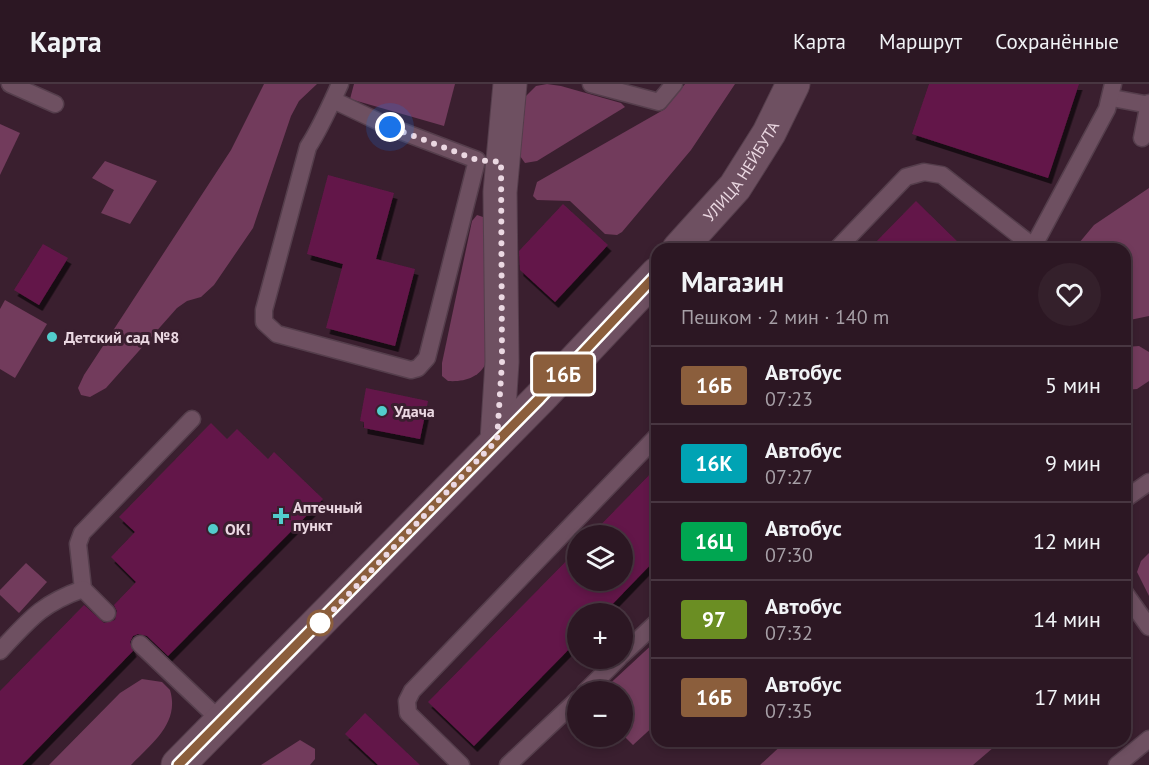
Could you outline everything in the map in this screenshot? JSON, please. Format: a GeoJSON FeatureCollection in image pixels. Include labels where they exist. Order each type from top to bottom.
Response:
{"type":"FeatureCollection","features":[{"type":"Feature","properties":{"kind":"street"},"geometry":{"type":"LineString","coordinates":[[497,440],[502,362],[489,161],[510,84]]}},
{"type":"Feature","properties":{"kind":"street","name":"УЛИЦА НЕЙБУТА"},"geometry":{"type":"LineString","coordinates":[[684,243],[735,187],[769,133],[793,84]]}},
{"type":"Feature","properties":{"kind":"street"},"geometry":{"type":"LineString","coordinates":[[178,765],[651,280]]}},
{"type":"Feature","properties":{"kind":"lane"},"geometry":{"type":"LineString","coordinates":[[10,84],[55,104]]}},
{"type":"Feature","properties":{"kind":"lane"},"geometry":{"type":"LineString","coordinates":[[333,100],[390,127],[489,161],[427,358],[418,368],[411,370],[277,334],[264,322],[264,310],[308,147],[322,126],[333,100],[340,84]]}},
{"type":"Feature","properties":{"kind":"lane"},"geometry":{"type":"LineString","coordinates":[[591,84],[659,102],[674,84]]}},
{"type":"Feature","properties":{"kind":"lane"},"geometry":{"type":"LineString","coordinates":[[1036,243],[1112,91],[1149,104],[1142,138]]}},
{"type":"Feature","properties":{"kind":"lane"},"geometry":{"type":"LineString","coordinates":[[843,243],[906,177],[924,172],[942,175],[1027,243]]}},
{"type":"Feature","properties":{"kind":"lane"},"geometry":{"type":"LineString","coordinates":[[107,613],[83,589],[78,544],[82,533],[192,419]]}},
{"type":"Feature","properties":{"kind":"lane"},"geometry":{"type":"LineString","coordinates":[[461,765],[408,713],[407,701],[412,691],[651,442]]}},
{"type":"Feature","properties":{"kind":"lane"},"geometry":{"type":"LineString","coordinates":[[1131,495],[1149,482]]}},
{"type":"Feature","properties":{"kind":"lane"},"geometry":{"type":"LineString","coordinates":[[0,651],[40,609],[83,589]]}},
{"type":"Feature","properties":{"kind":"lane"},"geometry":{"type":"LineString","coordinates":[[1131,602],[1149,627]]}},
{"type":"Feature","properties":{"kind":"lane"},"geometry":{"type":"LineString","coordinates":[[633,645],[651,628]]}},
{"type":"Feature","properties":{"kind":"lane"},"geometry":{"type":"LineString","coordinates":[[140,644],[220,721]]}},
{"type":"Feature","properties":{"kind":"lane"},"geometry":{"type":"LineString","coordinates":[[596,681],[609,669]]}},
{"type":"Feature","properties":{"kind":"lane"},"geometry":{"type":"LineString","coordinates":[[508,765],[567,709]]}},
{"type":"Feature","properties":{"kind":"lane"},"geometry":{"type":"LineString","coordinates":[[1117,765],[1149,739]]}},
{"type":"Feature","properties":{"kind":"shaded area"},"geometry":{"type":"Polygon","coordinates":[[[264,84],[317,84],[299,101],[291,116],[253,228],[214,285],[201,297],[187,301],[177,308],[106,388],[90,397],[81,395],[78,388],[84,375],[231,150],[264,84]]]}},
{"type":"Feature","properties":{"kind":"shaded area"},"geometry":{"type":"Polygon","coordinates":[[[354,84],[455,84],[444,126],[350,99],[354,84]]]}},
{"type":"Feature","properties":{"kind":"shaded area"},"geometry":{"type":"Polygon","coordinates":[[[547,84],[621,103],[625,107],[537,161],[525,163],[520,156],[526,96],[536,86],[547,84]]]}},
{"type":"Feature","properties":{"kind":"shaded area"},"geometry":{"type":"Polygon","coordinates":[[[685,84],[735,84],[691,150],[622,232],[617,235],[605,234],[570,201],[537,200],[533,196],[537,182],[665,109],[685,84]]]}},
{"type":"Feature","properties":{"kind":"shaded area"},"geometry":{"type":"Polygon","coordinates":[[[0,124],[20,133],[0,175],[0,124]]]}},
{"type":"Feature","properties":{"kind":"shaded area"},"geometry":{"type":"Polygon","coordinates":[[[105,161],[157,181],[130,224],[101,213],[114,190],[92,178],[105,161]]]}},
{"type":"Feature","properties":{"kind":"shaded area"},"geometry":{"type":"Polygon","coordinates":[[[1149,188],[1149,316],[1131,320],[1131,243],[1079,243],[1094,225],[1149,188]]]}},
{"type":"Feature","properties":{"kind":"shaded area"},"geometry":{"type":"Polygon","coordinates":[[[477,215],[486,218],[487,361],[484,367],[471,378],[448,381],[442,376],[442,363],[472,221],[477,215]]]}},
{"type":"Feature","properties":{"kind":"shaded area"},"geometry":{"type":"Polygon","coordinates":[[[5,300],[47,324],[15,378],[0,369],[0,309],[5,300]]]}},
{"type":"Feature","properties":{"kind":"shaded area"},"geometry":{"type":"Polygon","coordinates":[[[1139,346],[1149,352],[1149,381],[1137,389],[1131,390],[1131,347],[1139,346]]]}},
{"type":"Feature","properties":{"kind":"shaded area"},"geometry":{"type":"Polygon","coordinates":[[[1149,553],[1149,596],[1137,572],[1141,561],[1149,553]]]}},
{"type":"Feature","properties":{"kind":"shaded area"},"geometry":{"type":"Polygon","coordinates":[[[26,563],[47,582],[19,613],[0,595],[0,590],[26,563]]]}},
{"type":"Feature","properties":{"kind":"shaded area"},"geometry":{"type":"Polygon","coordinates":[[[651,646],[651,728],[633,745],[633,681],[613,681],[626,669],[633,669],[633,662],[651,646]]]}},
{"type":"Feature","properties":{"kind":"shaded area"},"geometry":{"type":"Polygon","coordinates":[[[142,679],[162,682],[170,690],[171,713],[162,732],[131,765],[49,765],[120,693],[142,679]]]}},
{"type":"Feature","properties":{"kind":"shaded area"},"geometry":{"type":"Polygon","coordinates":[[[300,740],[315,749],[315,759],[310,765],[261,765],[300,740]]]}},
{"type":"Feature","properties":{"kind":"shaded area"},"geometry":{"type":"Polygon","coordinates":[[[780,747],[994,747],[973,765],[760,765],[780,747]]]}},
{"type":"Feature","properties":{"kind":"building"},"geometry":{"type":"Polygon","coordinates":[[[929,84],[1079,84],[1048,178],[912,134],[929,84]]]}},
{"type":"Feature","properties":{"kind":"building"},"geometry":{"type":"Polygon","coordinates":[[[328,175],[394,193],[376,259],[415,269],[395,346],[326,328],[343,264],[307,254],[328,175]]]}},
{"type":"Feature","properties":{"kind":"building"},"geometry":{"type":"Polygon","coordinates":[[[916,201],[959,243],[875,243],[916,201]]]}},
{"type":"Feature","properties":{"kind":"building"},"geometry":{"type":"Polygon","coordinates":[[[563,204],[608,245],[555,302],[520,270],[519,251],[563,204]]]}},
{"type":"Feature","properties":{"kind":"building"},"geometry":{"type":"Polygon","coordinates":[[[43,244],[68,258],[39,305],[14,290],[43,244]]]}},
{"type":"Feature","properties":{"kind":"building"},"geometry":{"type":"Polygon","coordinates":[[[366,388],[428,401],[420,439],[364,428],[364,422],[360,421],[366,388]]]}},
{"type":"Feature","properties":{"kind":"building","name":"ОК!"},"geometry":{"type":"Polygon","coordinates":[[[211,423],[227,439],[237,429],[268,459],[274,452],[323,499],[168,656],[147,636],[138,634],[133,636],[130,642],[133,651],[22,765],[0,765],[0,691],[84,605],[104,623],[115,620],[117,611],[114,605],[136,582],[111,557],[135,532],[119,517],[211,423]]]}},
{"type":"Feature","properties":{"kind":"building"},"geometry":{"type":"Polygon","coordinates":[[[651,473],[651,564],[633,583],[633,525],[601,525],[651,473]]]}},
{"type":"Feature","properties":{"kind":"building"},"geometry":{"type":"Polygon","coordinates":[[[567,560],[567,591],[625,591],[614,603],[567,603],[567,651],[474,746],[428,702],[567,560]]]}},
{"type":"Feature","properties":{"kind":"building"},"geometry":{"type":"Polygon","coordinates":[[[365,713],[420,765],[378,765],[345,734],[365,713]]]}},
{"type":"Feature","properties":{"kind":"bus line","name":"16Б"},"geometry":{"type":"LineString","coordinates":[[178,765],[316,628],[651,281]]}},
{"type":"Feature","properties":{"kind":"place","name":"Детский сад №8"},"geometry":{"type":"Point","coordinates":[52,337]}},
{"type":"Feature","properties":{"kind":"place","name":"Удача"},"geometry":{"type":"Point","coordinates":[382,411]}},
{"type":"Feature","properties":{"kind":"place","name":"Аптечный пункт"},"geometry":{"type":"Point","coordinates":[281,516]}},
{"type":"Feature","properties":{"kind":"place","name":"ОК!"},"geometry":{"type":"Point","coordinates":[213,529]}},
{"type":"Feature","properties":{"kind":"route"},"geometry":{"type":"LineString","coordinates":[[320,623],[316,628],[497,440],[502,362],[501,162],[477,160],[390,127]]}}]}
